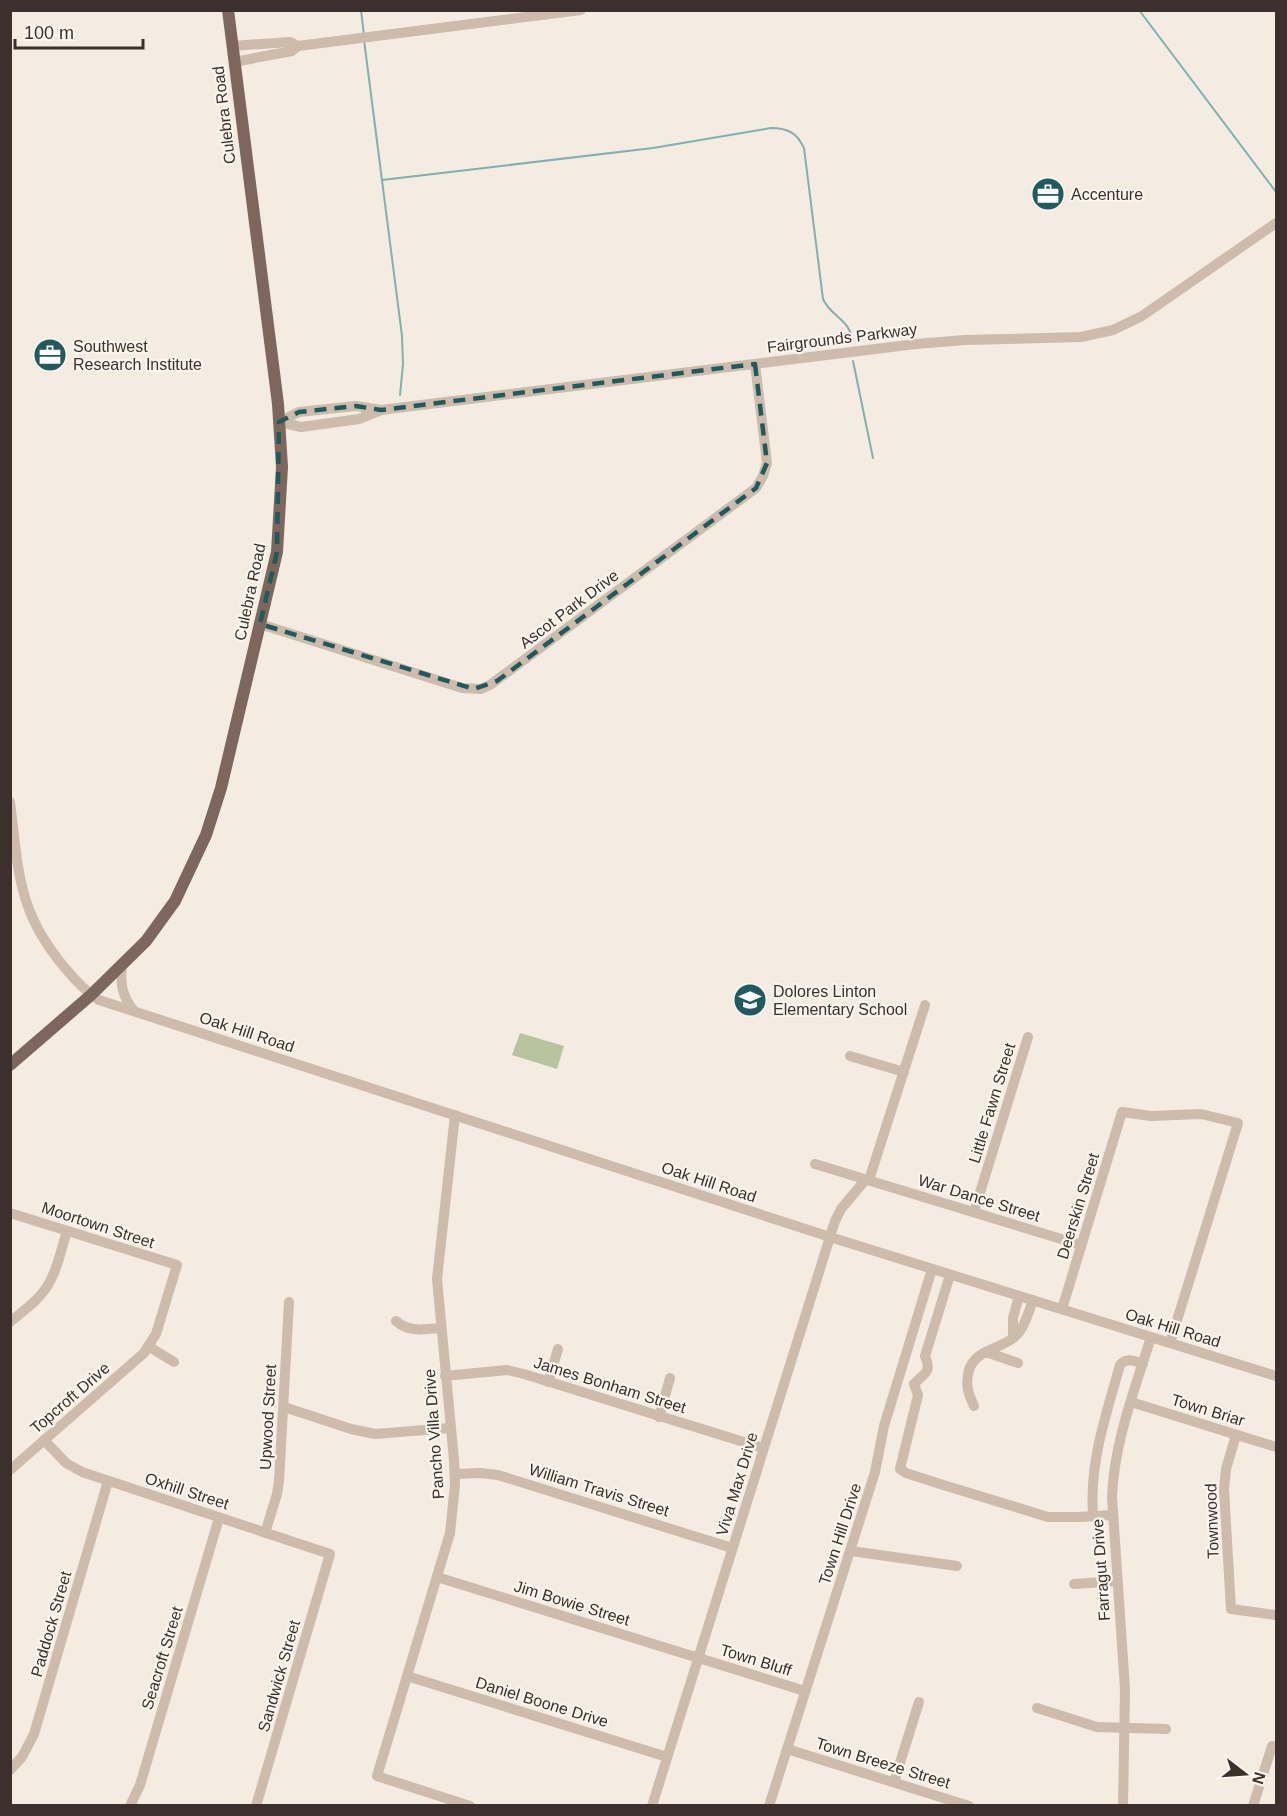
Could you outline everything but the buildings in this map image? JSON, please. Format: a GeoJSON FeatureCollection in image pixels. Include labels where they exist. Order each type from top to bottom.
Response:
{"type":"FeatureCollection","features":[{"type":"Feature","properties":{"kind":"main road","name":"Culebra Road"},"geometry":{"type":"LineString","coordinates":[[10,1065],[122,966],[146,941],[172,906],[206,835],[221,788],[277,552],[282,467],[279,422],[228,10]]}},
{"type":"Feature","properties":{"kind":"street"},"geometry":{"type":"LineString","coordinates":[[234,62],[292,51],[298,46],[581,10]]}},
{"type":"Feature","properties":{"kind":"street"},"geometry":{"type":"LineString","coordinates":[[232,46],[290,42],[298,46]]}},
{"type":"Feature","properties":{"kind":"street","name":"Fairgrounds Parkway"},"geometry":{"type":"LineString","coordinates":[[279,422],[299,412],[356,406],[381,410],[916,344],[965,340],[1065,339],[1097,334],[1120,327],[1142,316],[1276,223]]}},
{"type":"Feature","properties":{"kind":"street","name":"Ascot Park Drive"},"geometry":{"type":"LineString","coordinates":[[260,624],[462,687],[474,689],[490,685],[756,488],[767,463],[755,364]]}},
{"type":"Feature","properties":{"kind":"street"},"geometry":{"type":"LineString","coordinates":[[10,802],[17,866],[25,901],[32,918],[59,961],[91,995]]}},
{"type":"Feature","properties":{"kind":"street"},"geometry":{"type":"LineString","coordinates":[[122,966],[123,993],[135,1011]]}},
{"type":"Feature","properties":{"kind":"street","name":"Oak Hill Road"},"geometry":{"type":"LineString","coordinates":[[91,995],[109,1004],[830,1237],[1276,1376]]}},
{"type":"Feature","properties":{"kind":"street","name":"Viva Max Drive"},"geometry":{"type":"LineString","coordinates":[[652,1806],[830,1237],[842,1209],[868,1180],[925,1005]]}},
{"type":"Feature","properties":{"kind":"street","name":"Little Fawn Street"},"geometry":{"type":"LineString","coordinates":[[974,1212],[1028,1037]]}},
{"type":"Feature","properties":{"kind":"street"},"geometry":{"type":"LineString","coordinates":[[850,1056],[904,1072]]}},
{"type":"Feature","properties":{"kind":"street","name":"Deerskin Street"},"geometry":{"type":"LineString","coordinates":[[1062,1310],[1122,1112],[1151,1116],[1201,1114],[1238,1123],[1170,1343]]}},
{"type":"Feature","properties":{"kind":"street","name":"Pancho Villa Drive"},"geometry":{"type":"LineString","coordinates":[[454,1115],[437,1270],[455,1474],[454,1508],[450,1533],[377,1776],[470,1806]]}},
{"type":"Feature","properties":{"kind":"street","name":"War Dance Street"},"geometry":{"type":"LineString","coordinates":[[815,1164],[1081,1245]]}},
{"type":"Feature","properties":{"kind":"street","name":"Moortown Street"},"geometry":{"type":"LineString","coordinates":[[10,1213],[177,1265]]}},
{"type":"Feature","properties":{"kind":"street"},"geometry":{"type":"LineString","coordinates":[[10,1322],[39,1298],[47,1287],[54,1274],[67,1231]]}},
{"type":"Feature","properties":{"kind":"street","name":"Topcroft Drive"},"geometry":{"type":"LineString","coordinates":[[10,1470],[138,1358],[148,1346],[156,1334],[177,1265]]}},
{"type":"Feature","properties":{"kind":"street","name":"Town Hill Drive"},"geometry":{"type":"LineString","coordinates":[[769,1806],[875,1472],[884,1426],[932,1269]]}},
{"type":"Feature","properties":{"kind":"street"},"geometry":{"type":"LineString","coordinates":[[950,1275],[925,1356],[928,1371],[914,1384],[918,1395],[900,1469],[940,1484],[1048,1516],[1113,1515]]}},
{"type":"Feature","properties":{"kind":"street"},"geometry":{"type":"LineString","coordinates":[[1013,1338],[1013,1318],[1019,1296]]}},
{"type":"Feature","properties":{"kind":"street"},"geometry":{"type":"LineString","coordinates":[[974,1407],[967,1391],[966,1378],[971,1362],[976,1356],[1001,1346],[1019,1332],[1033,1300]]}},
{"type":"Feature","properties":{"kind":"street","name":"Upwood Street"},"geometry":{"type":"LineString","coordinates":[[265,1533],[277,1494],[289,1302]]}},
{"type":"Feature","properties":{"kind":"street"},"geometry":{"type":"LineString","coordinates":[[396,1322],[414,1329],[441,1328]]}},
{"type":"Feature","properties":{"kind":"street","name":"Farragut Drive"},"geometry":{"type":"LineString","coordinates":[[1123,1806],[1125,1689],[1113,1515],[1113,1475],[1118,1444],[1151,1337]]}},
{"type":"Feature","properties":{"kind":"street"},"geometry":{"type":"LineString","coordinates":[[148,1346],[174,1362]]}},
{"type":"Feature","properties":{"kind":"street"},"geometry":{"type":"LineString","coordinates":[[548,1382],[558,1349]]}},
{"type":"Feature","properties":{"kind":"street"},"geometry":{"type":"LineString","coordinates":[[985,1352],[1018,1363]]}},
{"type":"Feature","properties":{"kind":"street"},"geometry":{"type":"LineString","coordinates":[[1093,1516],[1092,1498],[1098,1443],[1120,1365],[1124,1361],[1131,1360],[1143,1364]]}},
{"type":"Feature","properties":{"kind":"street","name":"James Bonham Street"},"geometry":{"type":"LineString","coordinates":[[445,1376],[507,1370],[763,1448]]}},
{"type":"Feature","properties":{"kind":"street"},"geometry":{"type":"LineString","coordinates":[[658,1417],[670,1378]]}},
{"type":"Feature","properties":{"kind":"street","name":"Town Briar"},"geometry":{"type":"LineString","coordinates":[[1131,1402],[1276,1447]]}},
{"type":"Feature","properties":{"kind":"street"},"geometry":{"type":"LineString","coordinates":[[284,1407],[351,1429],[375,1434],[450,1428]]}},
{"type":"Feature","properties":{"kind":"street","name":"Townwood"},"geometry":{"type":"LineString","coordinates":[[1236,1435],[1226,1469],[1224,1489],[1231,1609],[1276,1615]]}},
{"type":"Feature","properties":{"kind":"street","name":"Oxhill Street"},"geometry":{"type":"LineString","coordinates":[[44,1440],[66,1462],[82,1472],[330,1554]]}},
{"type":"Feature","properties":{"kind":"street","name":"William Travis Street"},"geometry":{"type":"LineString","coordinates":[[455,1474],[498,1475],[732,1548]]}},
{"type":"Feature","properties":{"kind":"street","name":"Paddock Street"},"geometry":{"type":"LineString","coordinates":[[10,1770],[22,1757],[34,1734],[108,1481]]}},
{"type":"Feature","properties":{"kind":"street","name":"Seacroft Street"},"geometry":{"type":"LineString","coordinates":[[130,1806],[140,1785],[219,1518]]}},
{"type":"Feature","properties":{"kind":"street"},"geometry":{"type":"LineString","coordinates":[[851,1551],[957,1566]]}},
{"type":"Feature","properties":{"kind":"street","name":"Sandwick Street"},"geometry":{"type":"LineString","coordinates":[[256,1806],[330,1554]]}},
{"type":"Feature","properties":{"kind":"street","name":"Jim Bowie Street"},"geometry":{"type":"LineString","coordinates":[[437,1577],[698,1658]]}},
{"type":"Feature","properties":{"kind":"street"},"geometry":{"type":"LineString","coordinates":[[1074,1584],[1117,1581]]}},
{"type":"Feature","properties":{"kind":"street","name":"Town Bluff"},"geometry":{"type":"LineString","coordinates":[[698,1658],[805,1691]]}},
{"type":"Feature","properties":{"kind":"street","name":"Daniel Boone Drive"},"geometry":{"type":"LineString","coordinates":[[407,1676],[668,1757]]}},
{"type":"Feature","properties":{"kind":"street"},"geometry":{"type":"LineString","coordinates":[[894,1782],[919,1702]]}},
{"type":"Feature","properties":{"kind":"street"},"geometry":{"type":"LineString","coordinates":[[1037,1708],[1097,1727],[1166,1729]]}},
{"type":"Feature","properties":{"kind":"street"},"geometry":{"type":"LineString","coordinates":[[1253,1806],[1272,1746]]}},
{"type":"Feature","properties":{"kind":"street","name":"Town Breeze Street"},"geometry":{"type":"LineString","coordinates":[[787,1749],[969,1806]]}},
{"type":"Feature","properties":{"kind":"highlighted area"},"geometry":{"type":"Polygon","coordinates":[[[755,364],[767,463],[756,488],[497,681],[474,689],[260,624],[277,552],[279,422],[299,412],[356,406],[381,410],[755,364]]]}},
{"type":"Feature","properties":{"kind":"green space"},"geometry":{"type":"Polygon","coordinates":[[[520,1033],[564,1046],[557,1069],[512,1055],[520,1033]]]}},
{"type":"Feature","properties":{"kind":"waterway"},"geometry":{"type":"LineString","coordinates":[[361,10],[364,35]]}},
{"type":"Feature","properties":{"kind":"waterway"},"geometry":{"type":"LineString","coordinates":[[1139,10],[1276,192]]}},
{"type":"Feature","properties":{"kind":"waterway"},"geometry":{"type":"LineString","coordinates":[[364,40],[402,336],[403,364],[400,395]]}},
{"type":"Feature","properties":{"kind":"waterway"},"geometry":{"type":"LineString","coordinates":[[382,180],[653,148],[771,128],[787,130],[795,135],[804,148],[823,299],[830,310],[848,327],[852,340]]}},
{"type":"Feature","properties":{"kind":"waterway"},"geometry":{"type":"LineString","coordinates":[[853,361],[873,458]]}},
{"type":"Feature","properties":{"kind":"place","name":"Accenture"},"geometry":{"type":"Point","coordinates":[1048,194]}},
{"type":"Feature","properties":{"kind":"place","name":"Southwest Research Institute"},"geometry":{"type":"Point","coordinates":[50,355]}},
{"type":"Feature","properties":{"kind":"place","name":"Dolores Linton Elementary School"},"geometry":{"type":"Point","coordinates":[750,1000]}}]}
